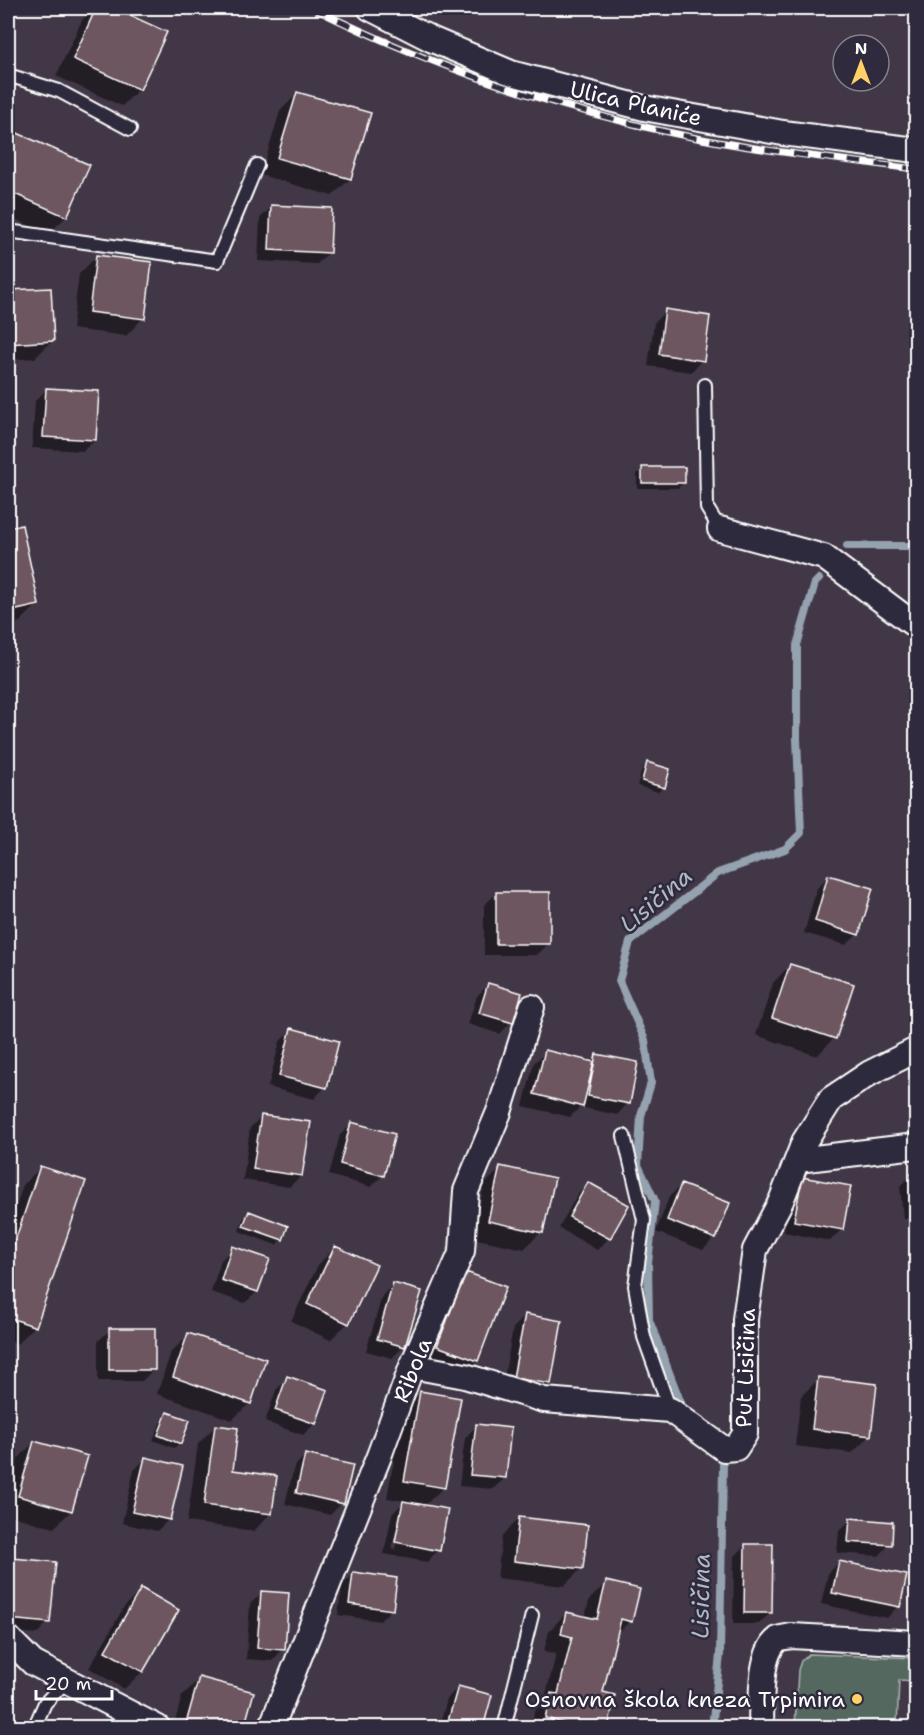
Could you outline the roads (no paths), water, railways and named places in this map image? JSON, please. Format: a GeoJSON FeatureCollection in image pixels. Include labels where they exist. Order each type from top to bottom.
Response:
{"type":"FeatureCollection","features":[{"type":"Feature","properties":{"kind":"street","name":"Ulica Planiće"},"geometry":{"type":"LineString","coordinates":[[370,8],[433,40],[511,73],[644,108],[783,133],[916,150]]}},
{"type":"Feature","properties":{"kind":"street"},"geometry":{"type":"LineString","coordinates":[[720,529],[824,557],[916,626]]}},
{"type":"Feature","properties":{"kind":"street","name":"Ribola"},"geometry":{"type":"LineString","coordinates":[[272,1728],[412,1366],[462,1251],[466,1191],[499,1112],[532,1008]]}},
{"type":"Feature","properties":{"kind":"street","name":"Put Lisičina"},"geometry":{"type":"LineString","coordinates":[[670,1410],[724,1449],[736,1448],[745,1434],[745,1319],[755,1250],[782,1201],[804,1142],[831,1099],[870,1073],[916,1050]]}},
{"type":"Feature","properties":{"kind":"street"},"geometry":{"type":"LineString","coordinates":[[798,1160],[916,1146]]}},
{"type":"Feature","properties":{"kind":"street"},"geometry":{"type":"LineString","coordinates":[[412,1366],[465,1376],[544,1400],[670,1410]]}},
{"type":"Feature","properties":{"kind":"street"},"geometry":{"type":"LineString","coordinates":[[760,1728],[764,1666],[770,1649],[779,1638],[792,1636],[916,1643]]}},
{"type":"Feature","properties":{"kind":"street"},"geometry":{"type":"LineString","coordinates":[[8,1638],[33,1663],[158,1728]]}},
{"type":"Feature","properties":{"kind":"lane"},"geometry":{"type":"LineString","coordinates":[[8,75],[59,91],[130,129]]}},
{"type":"Feature","properties":{"kind":"lane"},"geometry":{"type":"LineString","coordinates":[[8,231],[217,261],[257,165]]}},
{"type":"Feature","properties":{"kind":"lane"},"geometry":{"type":"LineString","coordinates":[[705,385],[707,508],[720,529]]}},
{"type":"Feature","properties":{"kind":"lane"},"geometry":{"type":"LineString","coordinates":[[624,1136],[644,1220],[635,1286],[644,1337],[670,1410]]}},
{"type":"Feature","properties":{"kind":"lane"},"geometry":{"type":"LineString","coordinates":[[504,1728],[532,1615]]}},
{"type":"Feature","properties":{"kind":"lane"},"geometry":{"type":"LineString","coordinates":[[34,1728],[45,1703],[67,1680]]}},
{"type":"Feature","properties":{"kind":"waterway"},"geometry":{"type":"LineString","coordinates":[[847,546],[915,546],[916,544]]}},
{"type":"Feature","properties":{"kind":"waterway","name":"Lisičina"},"geometry":{"type":"LineString","coordinates":[[680,1401],[649,1320],[648,1263],[655,1201],[638,1165],[641,1116],[651,1083],[645,1040],[619,981],[630,942],[718,873],[785,849],[801,833],[797,739],[797,645],[815,583],[819,579]]}},
{"type":"Feature","properties":{"kind":"waterway","name":"Lisičina"},"geometry":{"type":"LineString","coordinates":[[712,1728],[720,1655],[723,1464]]}},
{"type":"Feature","properties":{"kind":"railway"},"geometry":{"type":"LineString","coordinates":[[313,8],[390,43],[468,74],[548,101],[629,123],[736,145],[916,169]]}},
{"type":"Feature","properties":{"kind":"place","name":"Osnovna škola kneza Trpimira"},"geometry":{"type":"Point","coordinates":[857,1699]}}]}
